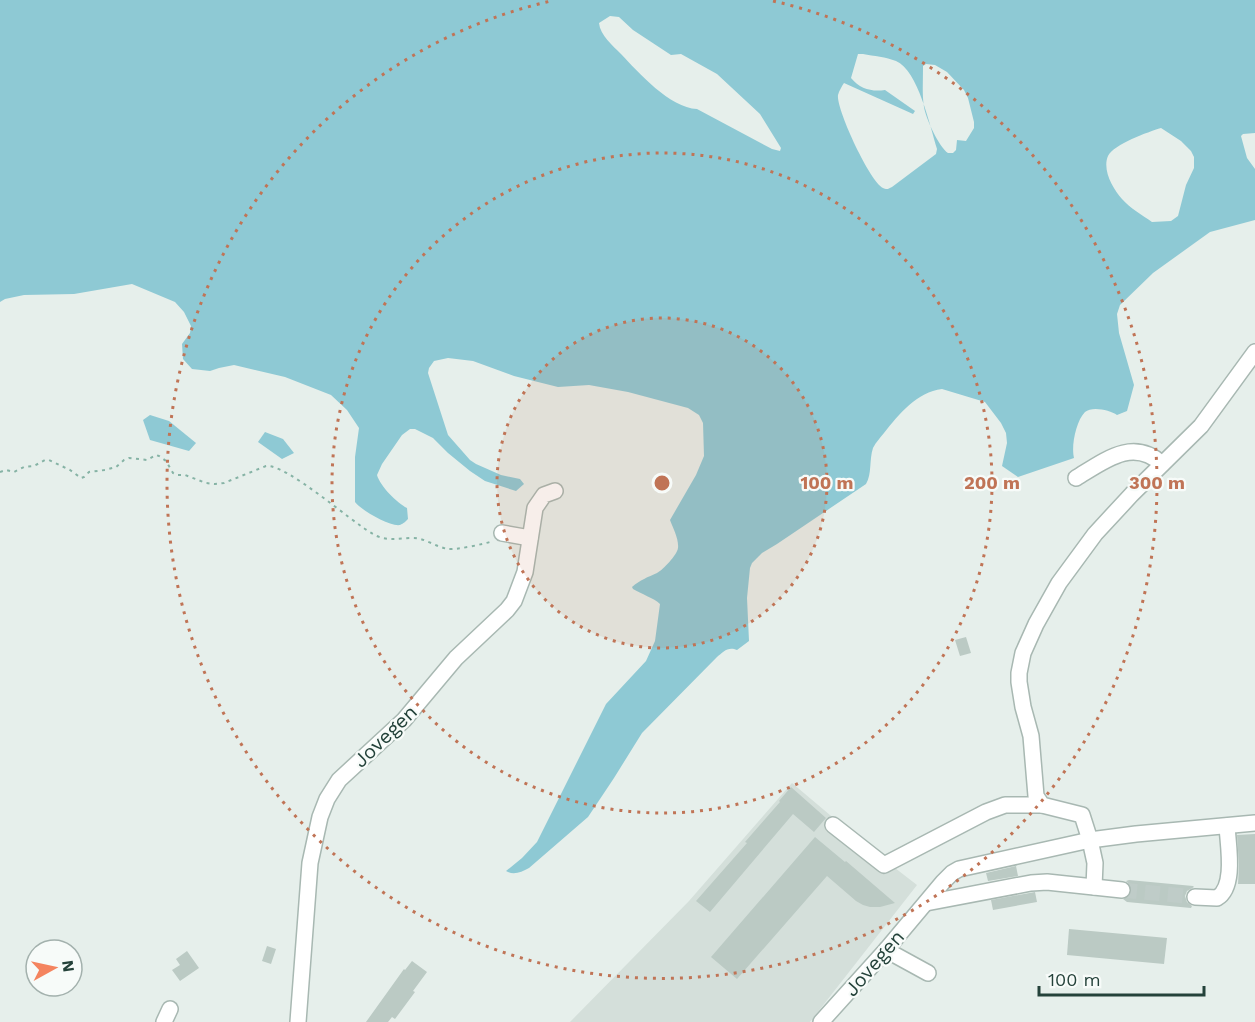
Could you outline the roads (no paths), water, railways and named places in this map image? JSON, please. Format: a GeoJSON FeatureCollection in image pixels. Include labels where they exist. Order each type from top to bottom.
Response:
{"type":"FeatureCollection","features":[{"type":"Feature","properties":{"kind":"street"},"geometry":{"type":"LineString","coordinates":[[1042,805],[1036,796],[1031,736],[1019,682],[1023,653],[1036,624],[1059,584],[1095,534],[1201,426],[1255,352]]}},
{"type":"Feature","properties":{"kind":"street"},"geometry":{"type":"LineString","coordinates":[[1076,478],[1107,459],[1129,452],[1149,454],[1162,464]]}},
{"type":"Feature","properties":{"kind":"street","name":"Jovegen"},"geometry":{"type":"LineString","coordinates":[[298,1022],[310,863],[320,817],[327,799],[339,780],[404,720],[456,658],[514,601],[525,572],[535,508],[543,495],[555,491]]}},
{"type":"Feature","properties":{"kind":"street"},"geometry":{"type":"LineString","coordinates":[[504,533],[530,538]]}},
{"type":"Feature","properties":{"kind":"street"},"geometry":{"type":"LineString","coordinates":[[832,825],[884,865],[1005,804],[1042,805],[1082,815],[1095,863],[1094,887]]}},
{"type":"Feature","properties":{"kind":"street","name":"Jovegen"},"geometry":{"type":"LineString","coordinates":[[821,1022],[943,882],[959,869],[1090,840],[1255,823]]}},
{"type":"Feature","properties":{"kind":"street"},"geometry":{"type":"LineString","coordinates":[[1195,897],[1217,898],[1225,891],[1229,873],[1227,826]]}},
{"type":"Feature","properties":{"kind":"street"},"geometry":{"type":"LineString","coordinates":[[926,903],[1047,882],[1122,890]]}},
{"type":"Feature","properties":{"kind":"street"},"geometry":{"type":"LineString","coordinates":[[886,950],[928,972]]}},
{"type":"Feature","properties":{"kind":"water"},"geometry":{"type":"Polygon","coordinates":[[[0,0],[1255,0],[1255,133],[1241,136],[1247,158],[1255,169],[1255,220],[1210,232],[1153,273],[1120,305],[1117,314],[1119,333],[1134,385],[1127,411],[1117,415],[1101,409],[1088,410],[1079,421],[1075,434],[1074,458],[1018,477],[1002,466],[1007,443],[1006,433],[985,402],[942,389],[924,394],[909,405],[874,446],[866,484],[762,553],[752,563],[747,598],[749,641],[737,650],[728,649],[717,657],[642,733],[588,817],[529,868],[518,873],[506,871],[537,842],[606,704],[646,661],[655,641],[660,604],[632,587],[660,571],[677,551],[678,541],[670,520],[696,475],[704,456],[703,423],[699,415],[688,408],[628,392],[589,385],[558,387],[514,376],[473,361],[448,358],[434,361],[428,373],[448,435],[476,464],[501,475],[520,479],[524,484],[516,491],[485,481],[448,453],[433,438],[415,429],[410,429],[402,435],[377,475],[389,494],[407,508],[408,519],[400,525],[395,525],[376,517],[355,502],[355,457],[359,428],[347,410],[331,395],[285,377],[234,365],[210,371],[192,369],[183,359],[182,344],[190,333],[191,326],[184,312],[175,302],[132,284],[74,294],[24,295],[0,302],[0,0]],[[610,16],[599,23],[604,36],[611,44],[645,79],[666,96],[676,103],[697,109],[772,149],[780,151],[781,148],[760,114],[717,74],[681,54],[671,55],[633,30],[619,17],[610,16]],[[858,54],[851,78],[866,89],[885,90],[915,111],[913,114],[844,83],[838,93],[842,115],[855,144],[870,173],[884,189],[892,187],[936,154],[937,149],[931,126],[948,153],[956,150],[957,140],[966,141],[974,128],[968,98],[964,90],[947,72],[935,65],[923,66],[924,104],[911,75],[904,66],[896,61],[858,54]],[[1161,128],[1117,147],[1108,156],[1106,167],[1112,185],[1129,205],[1152,222],[1171,221],[1178,216],[1186,185],[1194,168],[1194,157],[1181,141],[1161,128]]]}},
{"type":"Feature","properties":{"kind":"water"},"geometry":{"type":"Polygon","coordinates":[[[150,415],[169,421],[196,443],[189,451],[150,440],[143,420],[150,415]]]}},
{"type":"Feature","properties":{"kind":"water"},"geometry":{"type":"Polygon","coordinates":[[[265,432],[283,439],[294,453],[282,459],[258,442],[265,432]]]}},
{"type":"Feature","properties":{"kind":"tunnel"},"geometry":{"type":"LineString","coordinates":[[1122,890],[1195,897]]}}]}
